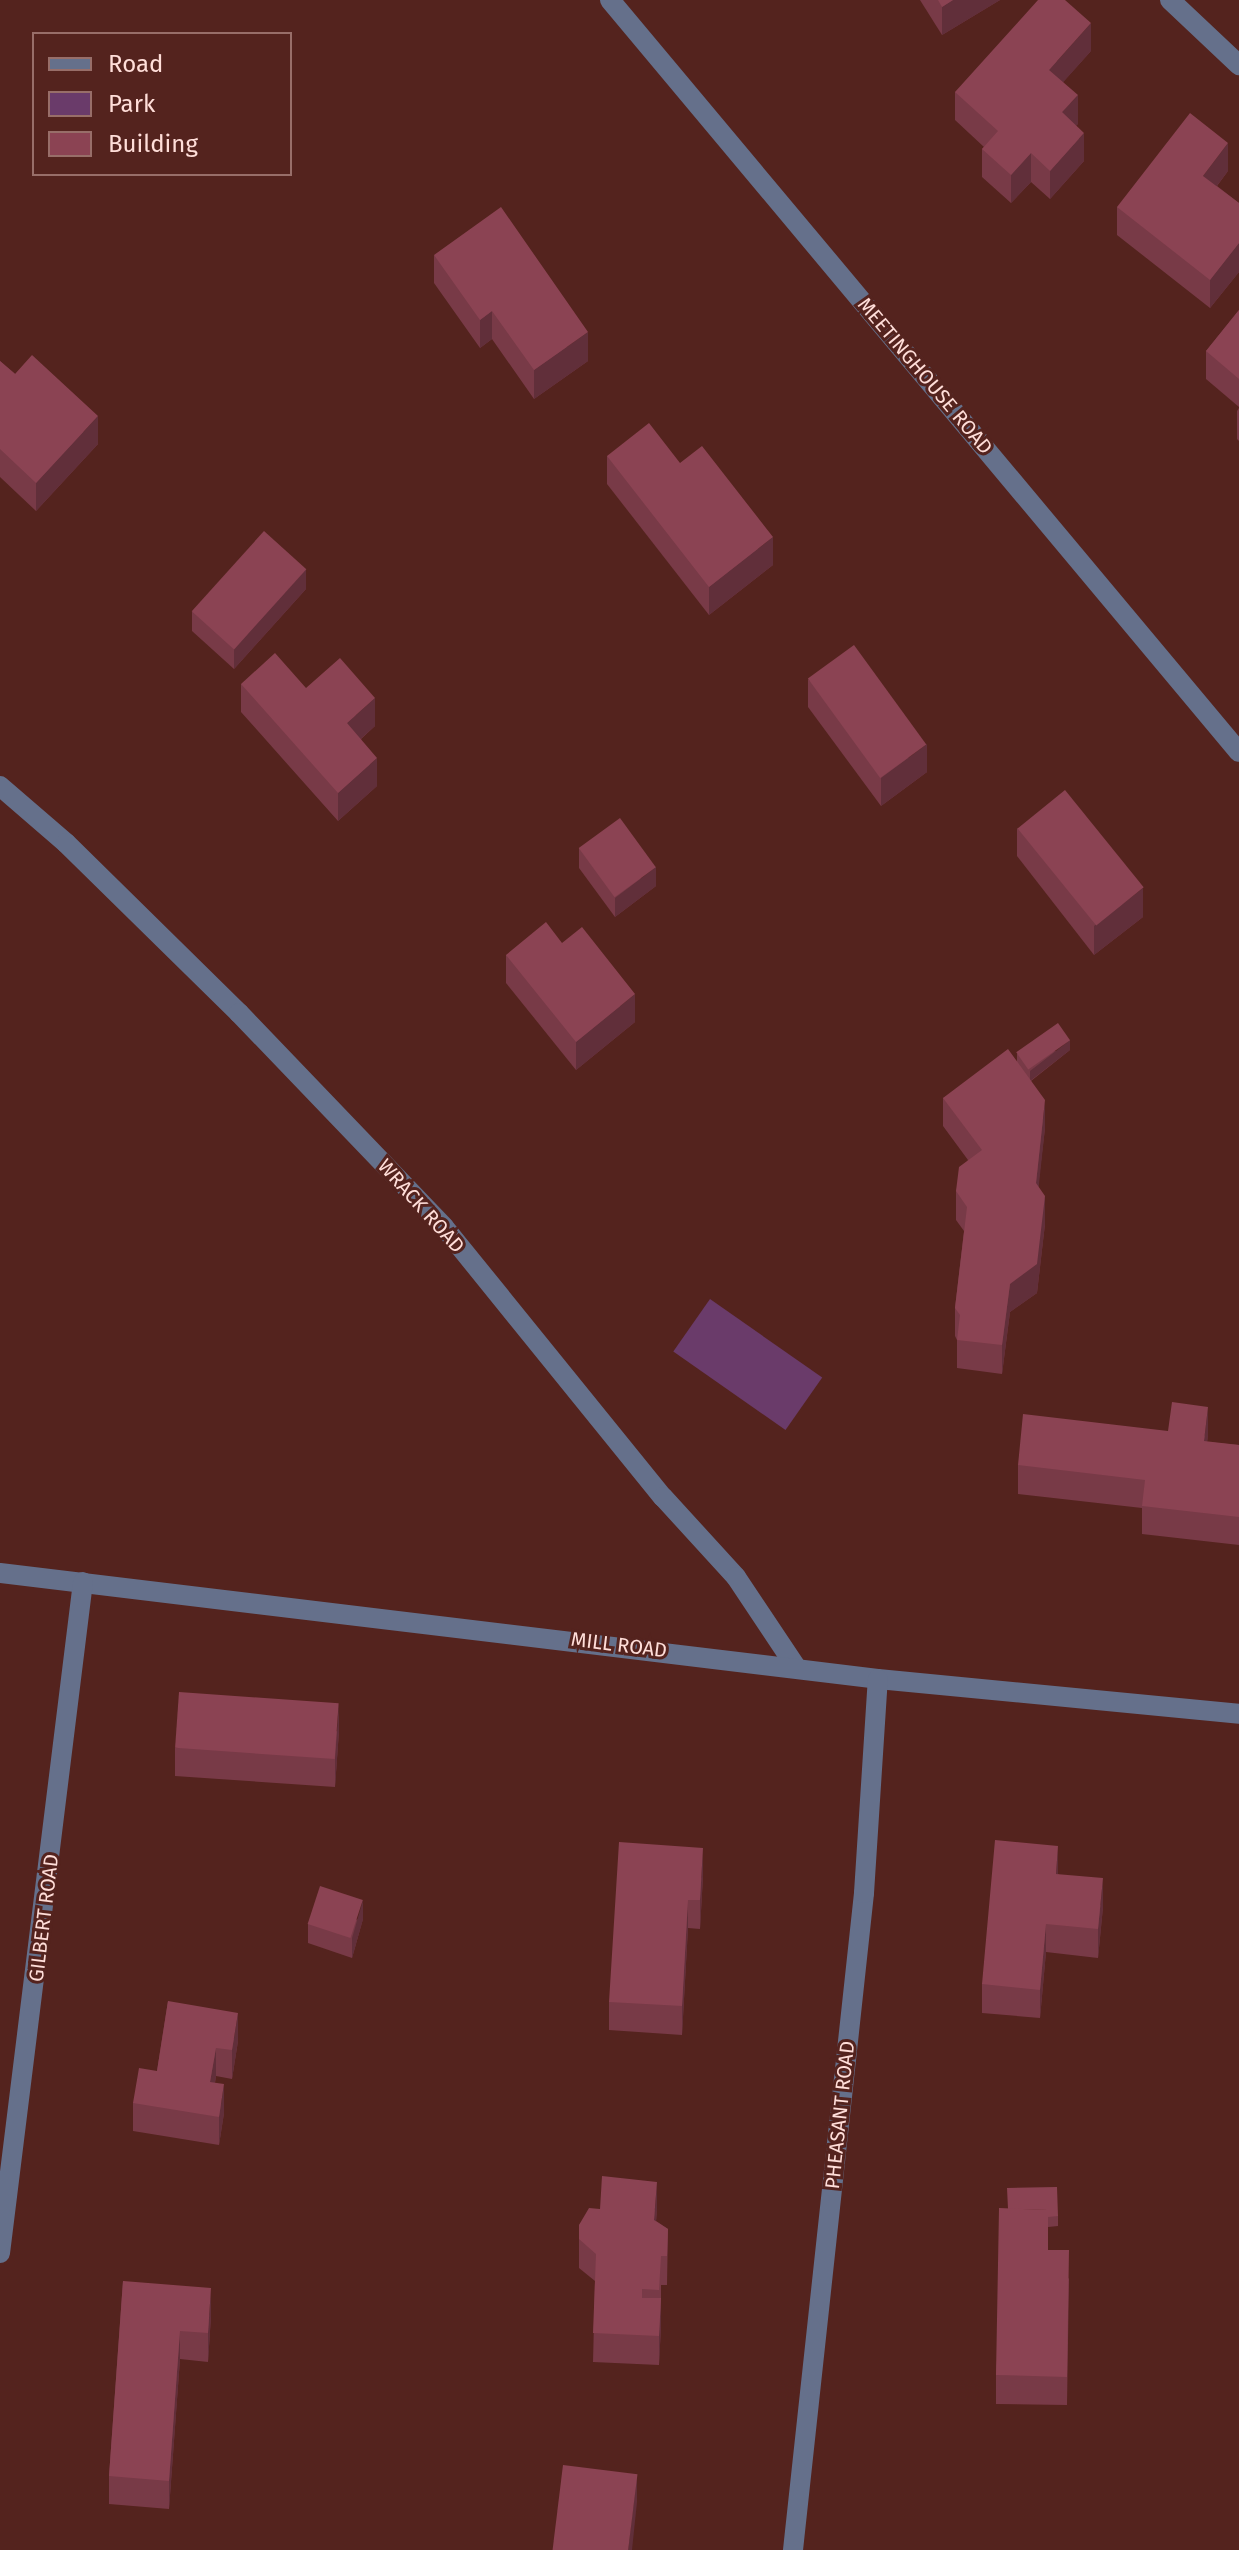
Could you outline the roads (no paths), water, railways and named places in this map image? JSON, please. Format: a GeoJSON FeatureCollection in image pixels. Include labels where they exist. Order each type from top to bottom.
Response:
{"type":"FeatureCollection","features":[{"type":"Feature","properties":{"kind":"street","name":"MEETINGHOUSE ROAD"},"geometry":{"type":"LineString","coordinates":[[610,0],[1239,752]]}},
{"type":"Feature","properties":{"kind":"street"},"geometry":{"type":"LineString","coordinates":[[1170,0],[1239,65]]}},
{"type":"Feature","properties":{"kind":"street","name":"WRACK ROAD"},"geometry":{"type":"LineString","coordinates":[[0,786],[66,843],[239,1013],[444,1227],[663,1497],[736,1577],[796,1667]]}},
{"type":"Feature","properties":{"kind":"street","name":"MILL ROAD"},"geometry":{"type":"LineString","coordinates":[[0,1573],[878,1679],[1239,1714]]}},
{"type":"Feature","properties":{"kind":"street","name":"GILBERT ROAD"},"geometry":{"type":"LineString","coordinates":[[0,2253],[83,1582]]}},
{"type":"Feature","properties":{"kind":"street","name":"PHEASANT ROAD"},"geometry":{"type":"LineString","coordinates":[[793,2550],[864,1893],[878,1679]]}}]}
